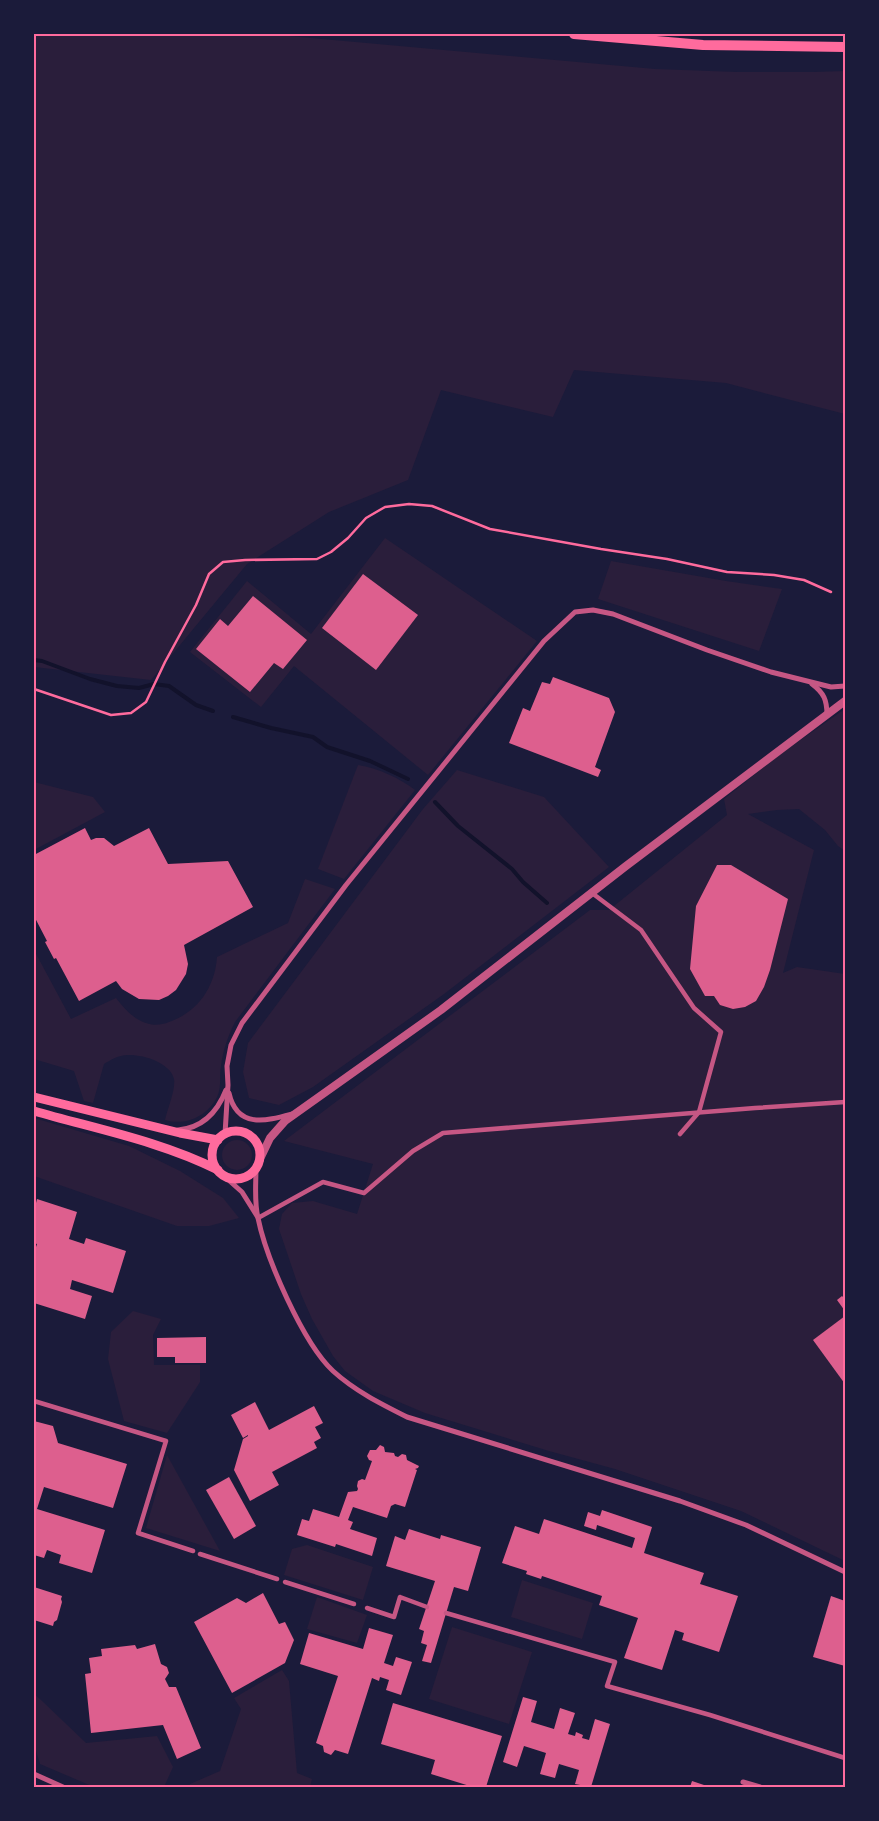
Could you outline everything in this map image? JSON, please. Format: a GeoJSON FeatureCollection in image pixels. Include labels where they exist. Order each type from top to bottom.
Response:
{"type":"FeatureCollection","features":[{"type":"Feature","properties":{"kind":"main road"},"geometry":{"type":"LineString","coordinates":[[574,34],[703,46],[845,47]]}},
{"type":"Feature","properties":{"kind":"main road"},"geometry":{"type":"LineString","coordinates":[[34,1097],[169,1131],[221,1137]]}},
{"type":"Feature","properties":{"kind":"main road"},"geometry":{"type":"LineString","coordinates":[[34,1111],[174,1150],[221,1173],[234,1179],[244,1178],[258,1165],[260,1153],[258,1146],[248,1134],[233,1131],[221,1137],[212,1152],[215,1165],[221,1173]]}},
{"type":"Feature","properties":{"kind":"street"},"geometry":{"type":"LineString","coordinates":[[297,1112],[268,1120],[252,1120],[245,1118],[235,1108],[230,1096],[226,1066],[231,1045],[238,1031],[250,1012],[346,885],[544,641],[575,612],[592,610],[613,614],[706,650],[771,672],[831,688],[845,686]]}},
{"type":"Feature","properties":{"kind":"street"},"geometry":{"type":"LineString","coordinates":[[810,682],[822,691],[827,702],[827,715]]}},
{"type":"Feature","properties":{"kind":"street"},"geometry":{"type":"LineString","coordinates":[[258,1217],[258,1165],[267,1143],[285,1121],[441,1010],[845,701]]}},
{"type":"Feature","properties":{"kind":"street"},"geometry":{"type":"LineString","coordinates":[[592,893],[641,930],[694,1008],[721,1032],[699,1112],[680,1134]]}},
{"type":"Feature","properties":{"kind":"street"},"geometry":{"type":"LineString","coordinates":[[169,1131],[194,1127],[204,1121],[218,1107],[228,1085]]}},
{"type":"Feature","properties":{"kind":"street"},"geometry":{"type":"LineString","coordinates":[[221,1137],[228,1085]]}},
{"type":"Feature","properties":{"kind":"street"},"geometry":{"type":"LineString","coordinates":[[258,1217],[323,1182],[364,1193],[413,1151],[443,1133],[845,1102]]}},
{"type":"Feature","properties":{"kind":"street"},"geometry":{"type":"LineString","coordinates":[[221,1173],[242,1192],[258,1217],[273,1266],[291,1306],[312,1344],[332,1370],[370,1399],[407,1417],[680,1501],[736,1521],[845,1572]]}},
{"type":"Feature","properties":{"kind":"street"},"geometry":{"type":"LineString","coordinates":[[34,1401],[166,1441],[138,1533],[194,1551]]}},
{"type":"Feature","properties":{"kind":"street"},"geometry":{"type":"LineString","coordinates":[[200,1554],[278,1579]]}},
{"type":"Feature","properties":{"kind":"street"},"geometry":{"type":"LineString","coordinates":[[286,1582],[354,1604]]}},
{"type":"Feature","properties":{"kind":"street"},"geometry":{"type":"LineString","coordinates":[[367,1608],[394,1617],[400,1598],[426,1607]]}},
{"type":"Feature","properties":{"kind":"street"},"geometry":{"type":"LineString","coordinates":[[446,1613],[615,1662],[607,1686],[845,1758]]}},
{"type":"Feature","properties":{"kind":"street"},"geometry":{"type":"LineString","coordinates":[[34,1774],[64,1787]]}},
{"type":"Feature","properties":{"kind":"street"},"geometry":{"type":"LineString","coordinates":[[743,1782],[760,1787]]}},
{"type":"Feature","properties":{"kind":"path"},"geometry":{"type":"LineString","coordinates":[[34,689],[111,715],[131,713],[146,702],[196,605],[209,574],[223,562],[317,559],[336,547],[366,518],[385,507],[409,504],[432,506],[490,529],[667,559],[726,572],[774,575],[804,580],[831,592]]}},
{"type":"Feature","properties":{"kind":"shaded area"},"geometry":{"type":"Polygon","coordinates":[[[34,34],[267,34],[655,69],[737,72],[845,71],[845,414],[726,383],[574,370],[553,417],[441,390],[408,480],[329,512],[247,564],[151,680],[34,667],[34,34]]]}},
{"type":"Feature","properties":{"kind":"shaded area"},"geometry":{"type":"Polygon","coordinates":[[[385,538],[537,641],[428,775],[294,666],[261,707],[190,652],[247,581],[311,634],[385,538]]]}},
{"type":"Feature","properties":{"kind":"shaded area"},"geometry":{"type":"Polygon","coordinates":[[[611,561],[782,589],[759,651],[598,599],[611,561]]]}},
{"type":"Feature","properties":{"kind":"shaded area"},"geometry":{"type":"Polygon","coordinates":[[[845,709],[845,851],[838,846],[825,830],[799,809],[748,814],[814,850],[783,973],[797,967],[845,974],[845,1561],[741,1511],[615,1469],[425,1413],[373,1391],[345,1371],[333,1356],[312,1319],[301,1294],[279,1229],[282,1214],[292,1203],[313,1201],[357,1214],[373,1164],[284,1141],[590,910],[609,910],[727,815],[724,799],[779,755],[845,709]]]}},
{"type":"Feature","properties":{"kind":"shaded area"},"geometry":{"type":"Polygon","coordinates":[[[358,765],[388,774],[415,790],[344,879],[318,869],[358,765]]]}},
{"type":"Feature","properties":{"kind":"shaded area"},"geometry":{"type":"Polygon","coordinates":[[[457,770],[544,797],[609,867],[444,994],[313,1087],[279,1105],[249,1098],[243,1072],[248,1043],[423,809],[457,770]]]}},
{"type":"Feature","properties":{"kind":"shaded area"},"geometry":{"type":"Polygon","coordinates":[[[34,782],[93,797],[105,812],[34,850],[34,782]]]}},
{"type":"Feature","properties":{"kind":"shaded area"},"geometry":{"type":"Polygon","coordinates":[[[305,879],[335,889],[235,1022],[223,1054],[219,1093],[213,1104],[201,1115],[188,1121],[173,1122],[165,1120],[173,1094],[174,1079],[166,1067],[152,1059],[127,1055],[117,1057],[104,1064],[93,1103],[84,1101],[74,1071],[34,1059],[34,950],[71,1019],[116,998],[137,1019],[152,1025],[163,1024],[179,1018],[188,1012],[203,997],[213,978],[217,957],[288,923],[305,879]]]}},
{"type":"Feature","properties":{"kind":"shaded area"},"geometry":{"type":"Polygon","coordinates":[[[34,1118],[129,1146],[180,1171],[223,1198],[239,1218],[209,1226],[177,1226],[34,1176],[34,1118]]]}},
{"type":"Feature","properties":{"kind":"shaded area"},"geometry":{"type":"Polygon","coordinates":[[[237,1140],[243,1141],[251,1149],[251,1161],[243,1169],[237,1170],[231,1169],[223,1161],[222,1155],[223,1149],[231,1141],[237,1140]]]}},
{"type":"Feature","properties":{"kind":"shaded area"},"geometry":{"type":"Polygon","coordinates":[[[133,1311],[161,1319],[153,1335],[154,1365],[200,1365],[200,1382],[167,1433],[124,1421],[108,1359],[111,1332],[133,1311]]]}},
{"type":"Feature","properties":{"kind":"shaded area"},"geometry":{"type":"Polygon","coordinates":[[[167,1455],[220,1551],[146,1528],[167,1455]]]}},
{"type":"Feature","properties":{"kind":"shaded area"},"geometry":{"type":"Polygon","coordinates":[[[307,1545],[373,1567],[363,1600],[284,1575],[292,1549],[307,1545]]]}},
{"type":"Feature","properties":{"kind":"shaded area"},"geometry":{"type":"Polygon","coordinates":[[[522,1580],[593,1603],[582,1639],[511,1617],[522,1580]]]}},
{"type":"Feature","properties":{"kind":"shaded area"},"geometry":{"type":"Polygon","coordinates":[[[317,1597],[367,1615],[357,1643],[307,1629],[317,1597]]]}},
{"type":"Feature","properties":{"kind":"shaded area"},"geometry":{"type":"Polygon","coordinates":[[[452,1627],[532,1652],[509,1724],[429,1699],[452,1627]]]}},
{"type":"Feature","properties":{"kind":"shaded area"},"geometry":{"type":"Polygon","coordinates":[[[282,1670],[289,1681],[297,1773],[312,1779],[310,1787],[189,1787],[190,1784],[220,1771],[241,1709],[234,1698],[282,1670]]]}},
{"type":"Feature","properties":{"kind":"shaded area"},"geometry":{"type":"Polygon","coordinates":[[[34,1694],[86,1743],[157,1736],[173,1767],[164,1787],[94,1787],[40,1764],[34,1744],[34,1694]]]}},
{"type":"Feature","properties":{"kind":"building"},"geometry":{"type":"Polygon","coordinates":[[[363,574],[418,615],[376,670],[322,628],[363,574]]]}},
{"type":"Feature","properties":{"kind":"building"},"geometry":{"type":"Polygon","coordinates":[[[253,596],[307,640],[283,669],[274,663],[250,692],[196,649],[220,619],[228,626],[253,596]]]}},
{"type":"Feature","properties":{"kind":"building"},"geometry":{"type":"Polygon","coordinates":[[[553,677],[609,698],[615,712],[595,767],[601,770],[598,777],[509,743],[523,708],[530,711],[542,682],[550,684],[553,677]]]}},
{"type":"Feature","properties":{"kind":"building"},"geometry":{"type":"Polygon","coordinates":[[[85,828],[91,840],[104,838],[114,846],[149,828],[168,864],[228,861],[253,907],[184,945],[188,964],[186,974],[176,990],[168,996],[159,1000],[139,999],[122,989],[116,981],[79,1001],[56,958],[54,959],[45,942],[47,941],[34,916],[34,855],[85,828]]]}},
{"type":"Feature","properties":{"kind":"building"},"geometry":{"type":"Polygon","coordinates":[[[717,865],[731,865],[788,899],[764,987],[756,1001],[745,1007],[733,1009],[720,1005],[714,996],[705,996],[690,969],[696,906],[717,865]]]}},
{"type":"Feature","properties":{"kind":"building"},"geometry":{"type":"Polygon","coordinates":[[[37,1199],[77,1212],[69,1239],[84,1244],[86,1238],[126,1251],[113,1293],[72,1280],[70,1289],[92,1296],[85,1319],[34,1303],[36,1294],[34,1293],[34,1253],[37,1244],[34,1243],[34,1211],[37,1199]]]}},
{"type":"Feature","properties":{"kind":"building"},"geometry":{"type":"Polygon","coordinates":[[[842,1296],[845,1299],[845,1311],[837,1300],[842,1296]]]}},
{"type":"Feature","properties":{"kind":"building"},"geometry":{"type":"Polygon","coordinates":[[[845,1316],[845,1384],[813,1340],[845,1316]]]}},
{"type":"Feature","properties":{"kind":"building"},"geometry":{"type":"Polygon","coordinates":[[[206,1337],[206,1363],[175,1363],[175,1357],[157,1357],[157,1338],[206,1337]]]}},
{"type":"Feature","properties":{"kind":"building"},"geometry":{"type":"Polygon","coordinates":[[[255,1402],[269,1430],[314,1406],[323,1423],[315,1427],[321,1438],[314,1442],[317,1448],[272,1472],[279,1485],[250,1501],[234,1470],[243,1439],[248,1435],[243,1438],[231,1415],[255,1402]]]}},
{"type":"Feature","properties":{"kind":"building"},"geometry":{"type":"Polygon","coordinates":[[[34,1421],[53,1426],[58,1443],[127,1464],[113,1508],[44,1487],[37,1509],[105,1530],[92,1573],[59,1563],[61,1555],[47,1550],[44,1558],[34,1555],[34,1421]]]}},
{"type":"Feature","properties":{"kind":"building"},"geometry":{"type":"Polygon","coordinates":[[[380,1445],[384,1447],[385,1452],[394,1453],[398,1457],[402,1454],[406,1455],[407,1460],[419,1466],[415,1469],[417,1470],[405,1507],[395,1504],[391,1506],[387,1518],[353,1507],[348,1520],[353,1522],[350,1529],[377,1538],[372,1556],[336,1544],[335,1547],[297,1535],[302,1519],[309,1521],[313,1509],[339,1517],[348,1492],[357,1491],[358,1481],[365,1480],[372,1461],[367,1456],[370,1450],[376,1450],[380,1445]]]}},
{"type":"Feature","properties":{"kind":"building"},"geometry":{"type":"Polygon","coordinates":[[[229,1477],[256,1526],[234,1539],[206,1490],[229,1477]]]}},
{"type":"Feature","properties":{"kind":"building"},"geometry":{"type":"Polygon","coordinates":[[[602,1510],[652,1527],[644,1553],[704,1573],[700,1584],[738,1596],[719,1652],[682,1640],[684,1633],[675,1630],[662,1670],[624,1658],[638,1618],[599,1605],[602,1596],[542,1576],[541,1579],[526,1574],[527,1571],[502,1563],[515,1526],[539,1534],[544,1519],[632,1548],[635,1538],[597,1525],[596,1530],[584,1526],[588,1512],[600,1516],[602,1510]]]}},
{"type":"Feature","properties":{"kind":"building"},"geometry":{"type":"Polygon","coordinates":[[[409,1529],[440,1539],[441,1535],[481,1547],[468,1591],[454,1587],[431,1663],[422,1661],[427,1645],[421,1643],[424,1631],[419,1629],[435,1581],[386,1566],[395,1536],[405,1540],[409,1529]]]}},
{"type":"Feature","properties":{"kind":"building"},"geometry":{"type":"Polygon","coordinates":[[[34,1587],[62,1596],[57,1620],[53,1626],[34,1620],[34,1587]]]}},
{"type":"Feature","properties":{"kind":"building"},"geometry":{"type":"Polygon","coordinates":[[[263,1593],[279,1624],[285,1622],[294,1640],[285,1663],[232,1693],[194,1622],[237,1598],[246,1603],[263,1593]]]}},
{"type":"Feature","properties":{"kind":"building"},"geometry":{"type":"Polygon","coordinates":[[[831,1596],[845,1601],[845,1666],[813,1657],[831,1596]]]}},
{"type":"Feature","properties":{"kind":"building"},"geometry":{"type":"Polygon","coordinates":[[[369,1628],[393,1635],[384,1663],[393,1666],[396,1657],[412,1662],[401,1695],[386,1690],[389,1680],[380,1677],[379,1681],[372,1678],[348,1754],[335,1750],[331,1755],[324,1752],[323,1746],[316,1743],[338,1676],[300,1664],[309,1633],[363,1649],[369,1628]]]}},
{"type":"Feature","properties":{"kind":"building"},"geometry":{"type":"Polygon","coordinates":[[[155,1644],[161,1664],[167,1667],[169,1673],[165,1679],[169,1687],[176,1687],[201,1748],[177,1759],[163,1725],[91,1733],[85,1674],[91,1673],[89,1658],[102,1656],[101,1649],[135,1645],[137,1649],[155,1644]]]}},
{"type":"Feature","properties":{"kind":"building"},"geometry":{"type":"Polygon","coordinates":[[[523,1697],[537,1701],[531,1722],[554,1729],[560,1708],[575,1713],[568,1734],[575,1736],[576,1732],[583,1735],[582,1738],[589,1740],[595,1719],[610,1724],[591,1787],[575,1784],[579,1770],[559,1764],[555,1778],[540,1774],[546,1753],[524,1746],[517,1767],[503,1762],[523,1697]]]}},
{"type":"Feature","properties":{"kind":"building"},"geometry":{"type":"Polygon","coordinates":[[[393,1703],[502,1736],[486,1787],[473,1787],[431,1774],[435,1760],[381,1744],[393,1703]]]}},
{"type":"Feature","properties":{"kind":"building"},"geometry":{"type":"Polygon","coordinates":[[[692,1781],[710,1787],[690,1787],[692,1781]]]}},
{"type":"Feature","properties":{"kind":"waterway"},"geometry":{"type":"LineString","coordinates":[[34,660],[117,686],[139,688],[154,684],[169,686],[196,705],[213,711]]}},
{"type":"Feature","properties":{"kind":"waterway"},"geometry":{"type":"LineString","coordinates":[[233,717],[313,737],[327,747],[370,761],[408,779]]}},
{"type":"Feature","properties":{"kind":"waterway"},"geometry":{"type":"LineString","coordinates":[[435,802],[458,826],[512,869],[523,882],[547,903]]}}]}
